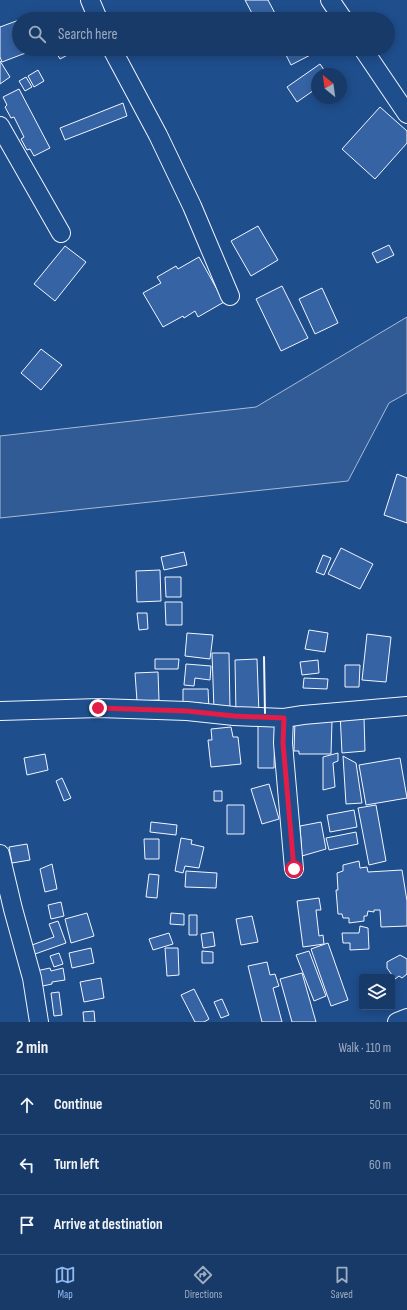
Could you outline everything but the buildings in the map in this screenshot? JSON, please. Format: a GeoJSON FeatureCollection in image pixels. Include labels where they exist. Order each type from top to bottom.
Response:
{"type":"FeatureCollection","features":[{"type":"Feature","properties":{"kind":"street"},"geometry":{"type":"LineString","coordinates":[[90,0],[95,12]]}},
{"type":"Feature","properties":{"kind":"street"},"geometry":{"type":"LineString","coordinates":[[330,0],[338,12]]}},
{"type":"Feature","properties":{"kind":"street"},"geometry":{"type":"LineString","coordinates":[[116,56],[158,135],[192,206],[230,296]]}},
{"type":"Feature","properties":{"kind":"street"},"geometry":{"type":"LineString","coordinates":[[368,56],[407,114]]}},
{"type":"Feature","properties":{"kind":"street"},"geometry":{"type":"LineString","coordinates":[[0,126],[61,233]]}},
{"type":"Feature","properties":{"kind":"street"},"geometry":{"type":"LineString","coordinates":[[0,711],[98,708],[187,711],[234,716],[284,718],[302,715],[407,706]]}},
{"type":"Feature","properties":{"kind":"street"},"geometry":{"type":"LineString","coordinates":[[284,718],[283,743],[294,869]]}},
{"type":"Feature","properties":{"kind":"street"},"geometry":{"type":"LineString","coordinates":[[0,854],[32,978],[39,1022]]}},
{"type":"Feature","properties":{"kind":"street"},"geometry":{"type":"LineString","coordinates":[[398,1022],[407,1018]]}},
{"type":"Feature","properties":{"kind":"shaded area"},"geometry":{"type":"Polygon","coordinates":[[[407,317],[407,393],[389,403],[348,481],[0,518],[0,436],[256,407],[407,317]]]}},
{"type":"Feature","properties":{"kind":"wall"},"geometry":{"type":"LineString","coordinates":[[264,657],[265,713]]}},
{"type":"Feature","properties":{"kind":"route"},"geometry":{"type":"LineString","coordinates":[[98,708],[187,711],[234,716],[284,718],[283,743],[294,869]]}}]}
